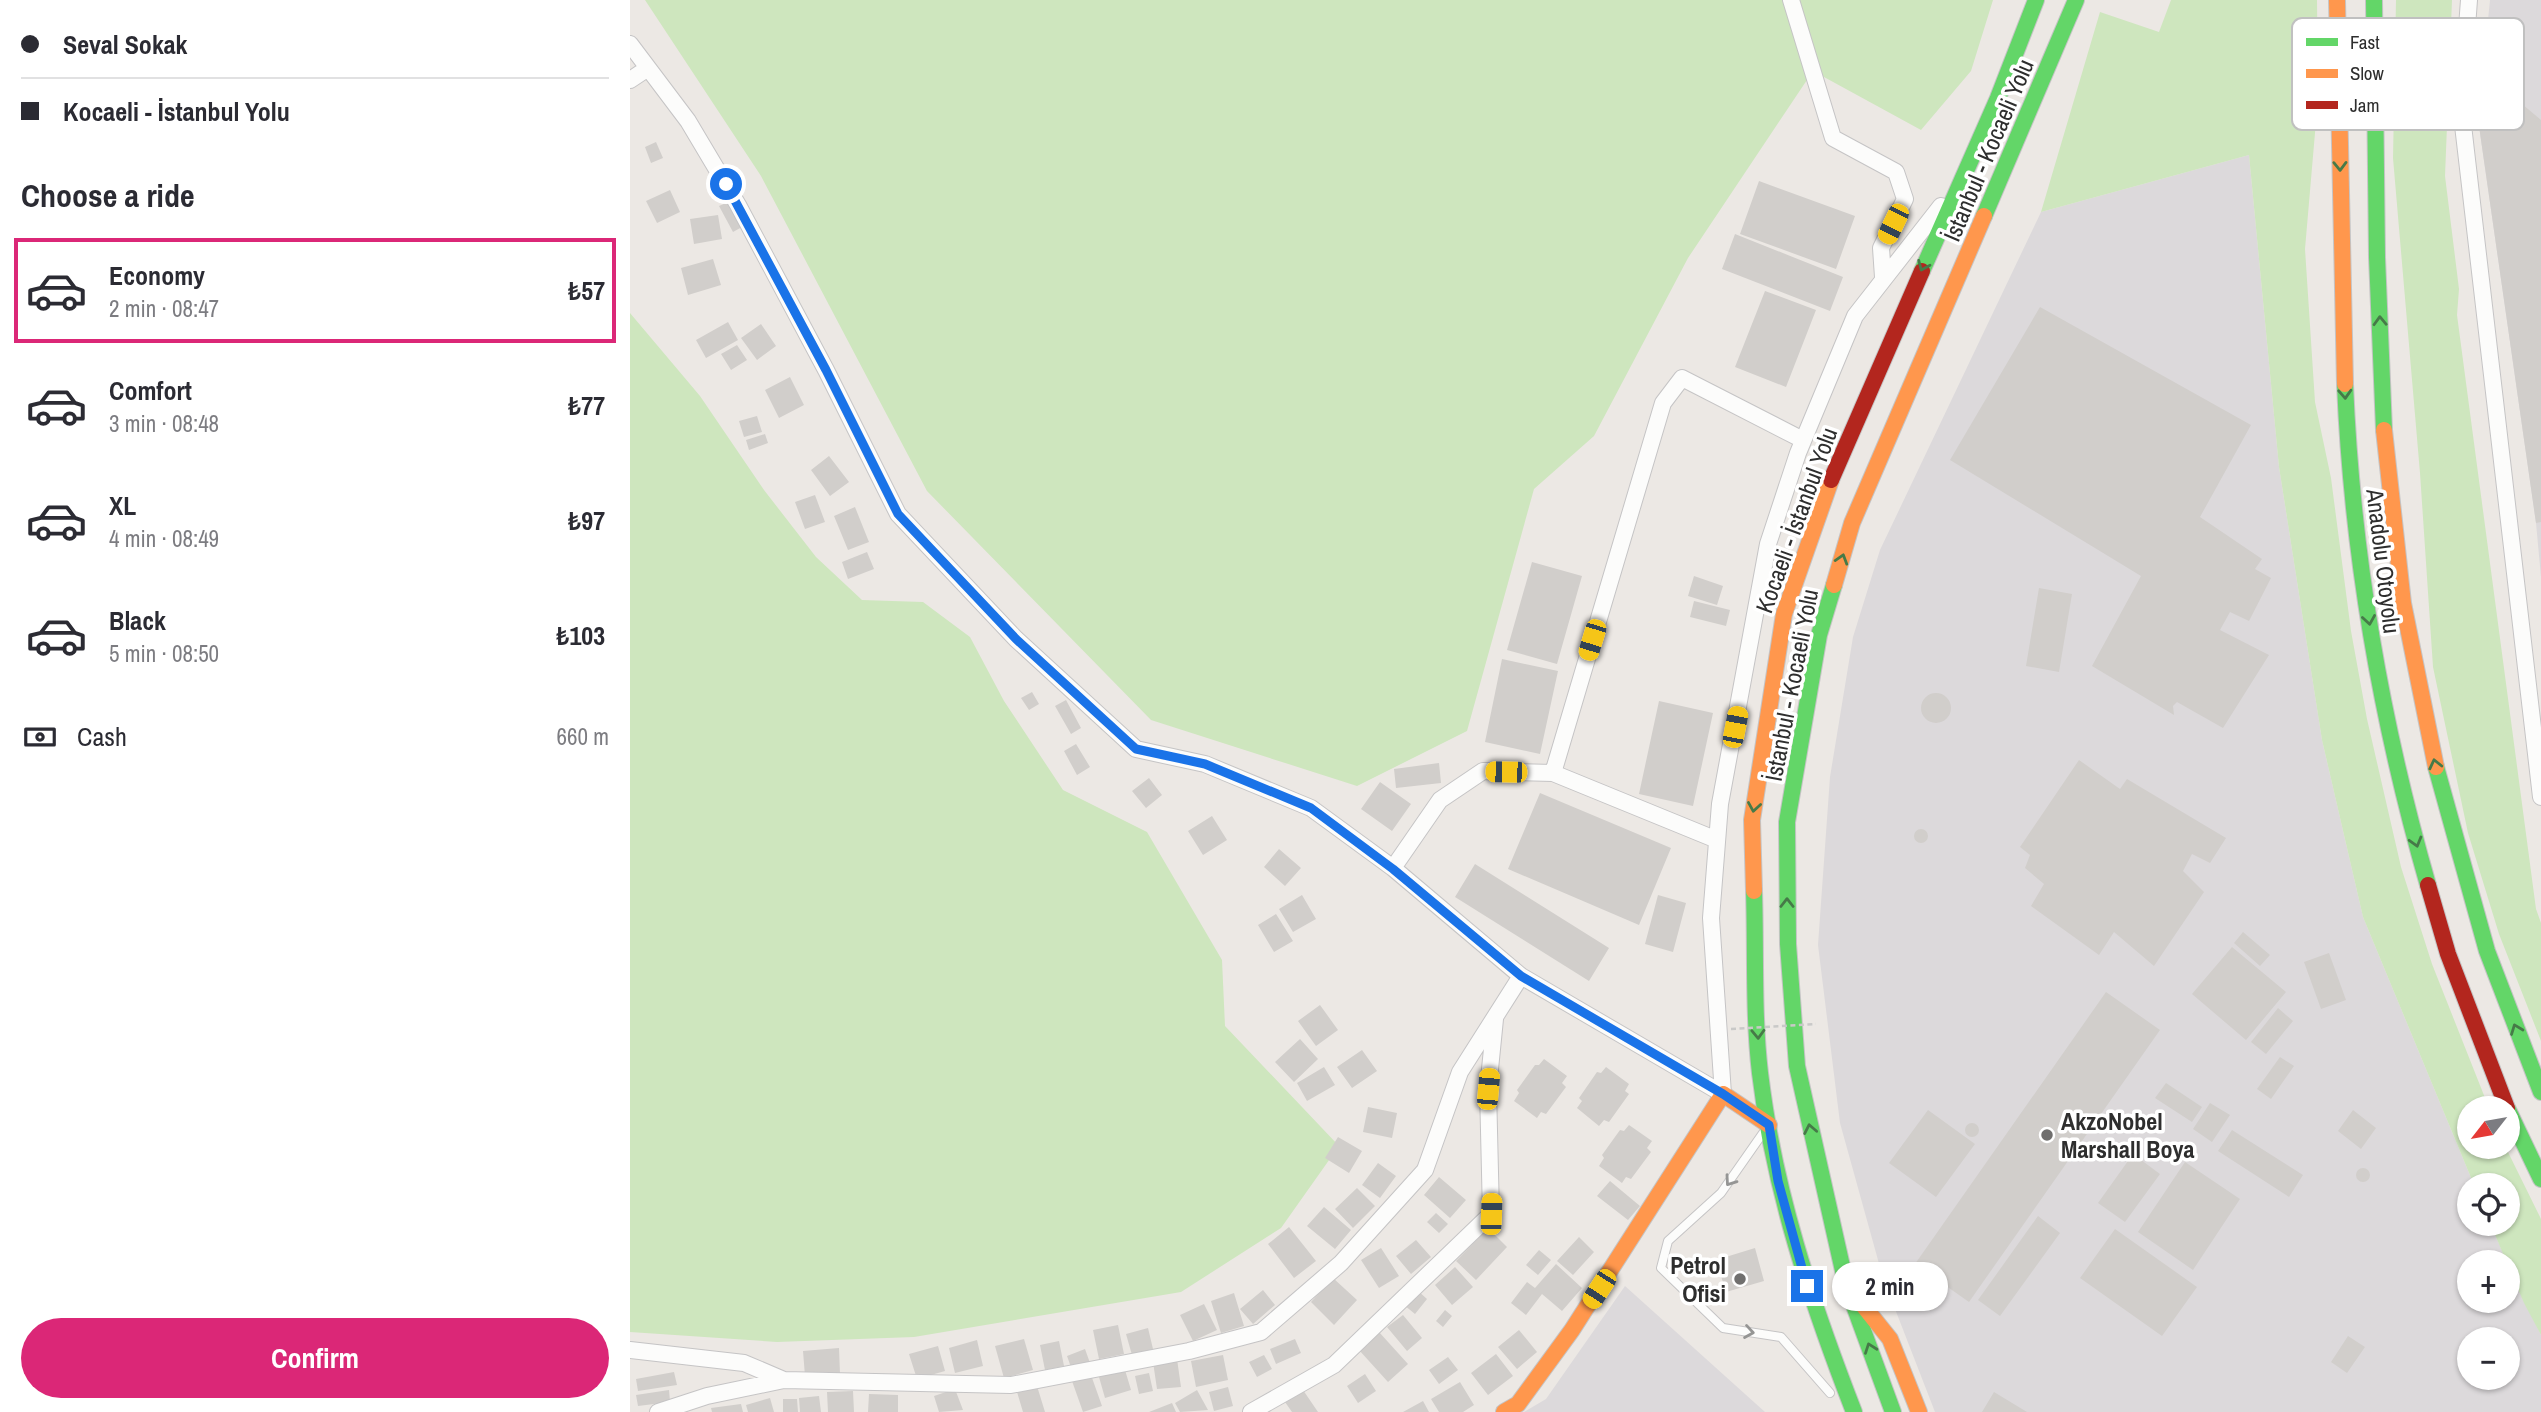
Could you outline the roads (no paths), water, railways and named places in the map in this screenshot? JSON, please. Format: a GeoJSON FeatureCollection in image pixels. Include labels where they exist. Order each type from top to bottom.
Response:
{"type":"FeatureCollection","features":[{"type":"Feature","properties":{"kind":"main road","name":"Kocaeli - İstanbul Yolu"},"geometry":{"type":"LineString","coordinates":[[1854,1412],[1812,1304],[1778,1181],[1760,1071],[1752,820],[1784,614],[1830,482],[1998,98],[2036,0]]}},
{"type":"Feature","properties":{"kind":"main road","name":"İstanbul - Kocaeli Yolu"},"geometry":{"type":"LineString","coordinates":[[1893,1412],[1846,1284],[1797,1066],[1787,944],[1787,822],[1819,635],[1852,523],[2076,0]]}},
{"type":"Feature","properties":{"kind":"main road","name":"Anadolu Otoyolu"},"geometry":{"type":"LineString","coordinates":[[2337,0],[2337,18]]}},
{"type":"Feature","properties":{"kind":"main road","name":"Anadolu Otoyolu"},"geometry":{"type":"LineString","coordinates":[[2374,0],[2374,18]]}},
{"type":"Feature","properties":{"kind":"main road","name":"Anadolu Otoyolu"},"geometry":{"type":"LineString","coordinates":[[2340,130],[2345,387],[2354,521],[2379,687],[2410,822],[2448,954],[2502,1096]]}},
{"type":"Feature","properties":{"kind":"main road","name":"Anadolu Otoyolu"},"geometry":{"type":"LineString","coordinates":[[2377,130],[2382,378],[2393,530],[2416,678],[2444,802],[2483,943],[2541,1092]]}},
{"type":"Feature","properties":{"kind":"main road"},"geometry":{"type":"LineString","coordinates":[[1504,1412],[1518,1404],[1572,1330],[1723,1094],[1769,1125]]}},
{"type":"Feature","properties":{"kind":"main road","name":"Anadolu Otoyolu"},"geometry":{"type":"LineString","coordinates":[[2520,1136],[2541,1179]]}},
{"type":"Feature","properties":{"kind":"main road"},"geometry":{"type":"LineString","coordinates":[[1802,1268],[1810,1324],[1833,1412]]}},
{"type":"Feature","properties":{"kind":"main road"},"geometry":{"type":"LineString","coordinates":[[1846,1284],[1890,1339],[1919,1412]]}},
{"type":"Feature","properties":{"kind":"street"},"geometry":{"type":"LineString","coordinates":[[1791,0],[1833,138],[1896,172],[1905,199],[1881,248],[1883,277]]}},
{"type":"Feature","properties":{"kind":"street"},"geometry":{"type":"LineString","coordinates":[[2468,18],[2469,0]]}},
{"type":"Feature","properties":{"kind":"street"},"geometry":{"type":"LineString","coordinates":[[630,44],[688,121],[738,205],[826,370],[898,514],[1016,639],[1136,749],[1205,764],[1311,808],[1393,869],[1521,976],[1723,1094]]}},
{"type":"Feature","properties":{"kind":"street"},"geometry":{"type":"LineString","coordinates":[[630,80],[648,68]]}},
{"type":"Feature","properties":{"kind":"street"},"geometry":{"type":"LineString","coordinates":[[2464,130],[2541,797]]}},
{"type":"Feature","properties":{"kind":"street"},"geometry":{"type":"LineString","coordinates":[[1723,1094],[1711,918],[1717,840],[1720,804],[1768,544],[1803,440],[1855,316],[1883,277],[1957,187]]}},
{"type":"Feature","properties":{"kind":"street"},"geometry":{"type":"LineString","coordinates":[[1553,773],[1663,403],[1682,378],[1803,440]]}},
{"type":"Feature","properties":{"kind":"street"},"geometry":{"type":"LineString","coordinates":[[1393,869],[1440,800],[1483,771],[1553,773],[1717,840]]}},
{"type":"Feature","properties":{"kind":"street"},"geometry":{"type":"LineString","coordinates":[[658,1412],[707,1396],[784,1380],[1011,1385],[1189,1351],[1261,1332],[1341,1263],[1424,1170],[1460,1072],[1521,976]]}},
{"type":"Feature","properties":{"kind":"street"},"geometry":{"type":"LineString","coordinates":[[1251,1412],[1334,1365],[1491,1214],[1488,1089],[1495,1016]]}},
{"type":"Feature","properties":{"kind":"street"},"geometry":{"type":"LineString","coordinates":[[630,1350],[744,1363],[784,1380]]}},
{"type":"Feature","properties":{"kind":"lane"},"geometry":{"type":"LineString","coordinates":[[1769,1125],[1721,1194],[1668,1241],[1661,1268],[1723,1328],[1781,1337],[1830,1393]]}},
{"type":"Feature","properties":{"kind":"place","name":"AkzoNobel Marshall Boya"},"geometry":{"type":"Point","coordinates":[2047,1135]}},
{"type":"Feature","properties":{"kind":"place","name":"Petrol Ofisi"},"geometry":{"type":"Point","coordinates":[1740,1279]}}]}
